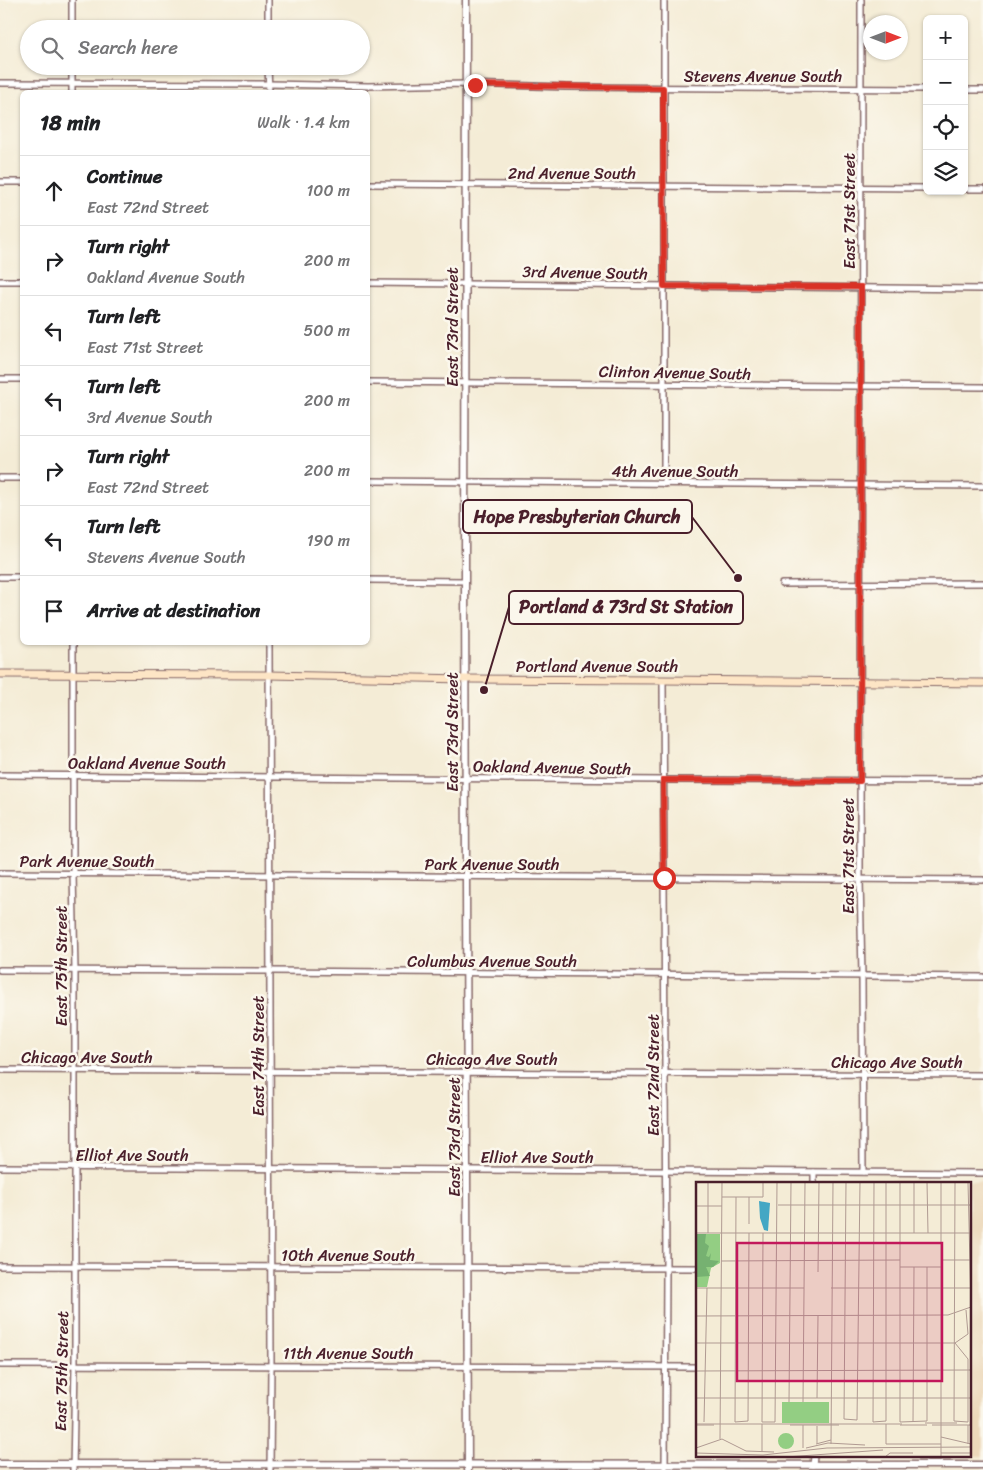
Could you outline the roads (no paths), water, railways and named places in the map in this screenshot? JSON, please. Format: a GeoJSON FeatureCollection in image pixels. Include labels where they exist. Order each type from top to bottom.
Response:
{"type":"FeatureCollection","features":[{"type":"Feature","properties":{"kind":"main road","name":"Portland Avenue South"},"geometry":{"type":"LineString","coordinates":[[0,674],[268,675],[466,679],[983,684]]}},
{"type":"Feature","properties":{"kind":"street"},"geometry":{"type":"LineString","coordinates":[[72,0],[72,20]]}},
{"type":"Feature","properties":{"kind":"street"},"geometry":{"type":"LineString","coordinates":[[268,0],[268,20]]}},
{"type":"Feature","properties":{"kind":"street","name":"East 73rd Street"},"geometry":{"type":"LineString","coordinates":[[466,0],[465,581],[468,973],[468,1467]]}},
{"type":"Feature","properties":{"kind":"street"},"geometry":{"type":"LineString","coordinates":[[664,0],[664,484]]}},
{"type":"Feature","properties":{"kind":"street","name":"East 71st Street"},"geometry":{"type":"LineString","coordinates":[[861,0],[860,879],[863,1172]]}},
{"type":"Feature","properties":{"kind":"street"},"geometry":{"type":"LineString","coordinates":[[72,75],[72,90]]}},
{"type":"Feature","properties":{"kind":"street"},"geometry":{"type":"LineString","coordinates":[[268,75],[268,90]]}},
{"type":"Feature","properties":{"kind":"street","name":"Stevens Avenue South"},"geometry":{"type":"LineString","coordinates":[[0,84],[368,86],[466,84],[565,87],[923,90]]}},
{"type":"Feature","properties":{"kind":"street"},"geometry":{"type":"LineString","coordinates":[[968,90],[983,90]]}},
{"type":"Feature","properties":{"kind":"street"},"geometry":{"type":"LineString","coordinates":[[0,182],[20,182]]}},
{"type":"Feature","properties":{"kind":"street","name":"2nd Avenue South"},"geometry":{"type":"LineString","coordinates":[[370,184],[923,188]]}},
{"type":"Feature","properties":{"kind":"street"},"geometry":{"type":"LineString","coordinates":[[968,189],[983,189]]}},
{"type":"Feature","properties":{"kind":"street"},"geometry":{"type":"LineString","coordinates":[[0,281],[20,281]]}},
{"type":"Feature","properties":{"kind":"street","name":"3rd Avenue South"},"geometry":{"type":"LineString","coordinates":[[370,283],[983,289]]}},
{"type":"Feature","properties":{"kind":"street"},"geometry":{"type":"LineString","coordinates":[[0,379],[20,379]]}},
{"type":"Feature","properties":{"kind":"street","name":"Clinton Avenue South"},"geometry":{"type":"LineString","coordinates":[[370,382],[983,387]]}},
{"type":"Feature","properties":{"kind":"street"},"geometry":{"type":"LineString","coordinates":[[0,478],[20,478]]}},
{"type":"Feature","properties":{"kind":"street","name":"4th Avenue South"},"geometry":{"type":"LineString","coordinates":[[370,481],[983,486]]}},
{"type":"Feature","properties":{"kind":"street"},"geometry":{"type":"LineString","coordinates":[[0,577],[20,577]]}},
{"type":"Feature","properties":{"kind":"street"},"geometry":{"type":"LineString","coordinates":[[370,580],[465,581]]}},
{"type":"Feature","properties":{"kind":"street"},"geometry":{"type":"LineString","coordinates":[[782,584],[983,583]]}},
{"type":"Feature","properties":{"kind":"street","name":"East 75th Street"},"geometry":{"type":"LineString","coordinates":[[72,1467],[75,1365],[73,645]]}},
{"type":"Feature","properties":{"kind":"street","name":"East 74th Street"},"geometry":{"type":"LineString","coordinates":[[268,645],[270,1467]]}},
{"type":"Feature","properties":{"kind":"street","name":"East 72nd Street"},"geometry":{"type":"LineString","coordinates":[[663,680],[666,1171],[665,1468]]}},
{"type":"Feature","properties":{"kind":"street","name":"Oakland Avenue South"},"geometry":{"type":"LineString","coordinates":[[0,775],[983,781]]}},
{"type":"Feature","properties":{"kind":"street","name":"Park Avenue South"},"geometry":{"type":"LineString","coordinates":[[0,873],[983,880]]}},
{"type":"Feature","properties":{"kind":"street","name":"Columbus Avenue South"},"geometry":{"type":"LineString","coordinates":[[0,970],[983,977]]}},
{"type":"Feature","properties":{"kind":"street","name":"Chicago Ave South"},"geometry":{"type":"LineString","coordinates":[[0,1070],[983,1074]]}},
{"type":"Feature","properties":{"kind":"street","name":"Elliot Ave South"},"geometry":{"type":"LineString","coordinates":[[0,1167],[983,1173]]}},
{"type":"Feature","properties":{"kind":"street"},"geometry":{"type":"LineString","coordinates":[[814,1172],[814,1182]]}},
{"type":"Feature","properties":{"kind":"street","name":"10th Avenue South"},"geometry":{"type":"LineString","coordinates":[[0,1266],[696,1268]]}},
{"type":"Feature","properties":{"kind":"street","name":"11th Avenue South"},"geometry":{"type":"LineString","coordinates":[[0,1364],[696,1367]]}},
{"type":"Feature","properties":{"kind":"street"},"geometry":{"type":"LineString","coordinates":[[814,1458],[814,1465]]}},
{"type":"Feature","properties":{"kind":"street"},"geometry":{"type":"LineString","coordinates":[[0,1464],[72,1467],[665,1468],[814,1465],[863,1467],[983,1465]]}},
{"type":"Feature","properties":{"kind":"place","name":"Hope Presbyterian Church"},"geometry":{"type":"Point","coordinates":[738,578]}},
{"type":"Feature","properties":{"kind":"place","name":"Portland & 73rd St Station"},"geometry":{"type":"Point","coordinates":[484,690]}}]}
